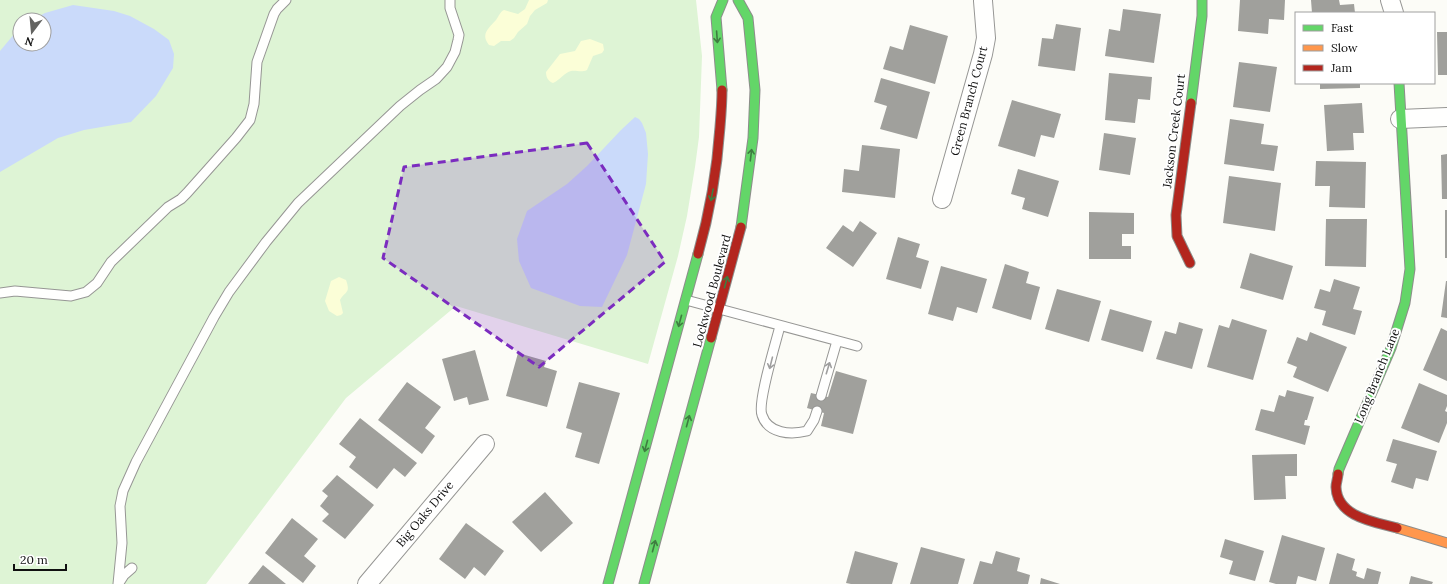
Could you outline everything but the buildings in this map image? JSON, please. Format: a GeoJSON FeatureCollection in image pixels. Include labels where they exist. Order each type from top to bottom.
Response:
{"type":"FeatureCollection","features":[{"type":"Feature","properties":{"kind":"main road","name":"Lockwood Boulevard"},"geometry":{"type":"LineString","coordinates":[[608,584],[705,229],[713,188],[719,142],[722,96],[716,17],[723,0]]}},
{"type":"Feature","properties":{"kind":"main road","name":"Lockwood Boulevard"},"geometry":{"type":"LineString","coordinates":[[644,584],[740,234],[753,138],[755,90],[748,18],[738,0]]}},
{"type":"Feature","properties":{"kind":"main road","name":"Jackson Creek Court"},"geometry":{"type":"LineString","coordinates":[[1190,263],[1177,236],[1176,215],[1202,16],[1202,0]]}},
{"type":"Feature","properties":{"kind":"main road","name":"Long Branch Lane"},"geometry":{"type":"LineString","coordinates":[[1399,84],[1410,269],[1405,303],[1392,348],[1338,469],[1336,487],[1341,504],[1358,517],[1447,543]]}},
{"type":"Feature","properties":{"kind":"street","name":"Green Branch Court"},"geometry":{"type":"LineString","coordinates":[[942,199],[983,54],[986,38],[982,0]]}},
{"type":"Feature","properties":{"kind":"street"},"geometry":{"type":"LineString","coordinates":[[1390,0],[1394,12]]}},
{"type":"Feature","properties":{"kind":"street"},"geometry":{"type":"LineString","coordinates":[[1400,119],[1447,117]]}},
{"type":"Feature","properties":{"kind":"street","name":"Big Oaks Drive"},"geometry":{"type":"LineString","coordinates":[[367,584],[485,444]]}},
{"type":"Feature","properties":{"kind":"lane"},"geometry":{"type":"LineString","coordinates":[[0,293],[15,291],[71,296],[86,292],[97,283],[111,262],[168,206],[182,199],[250,120],[254,104],[256,70],[259,55],[274,14],[277,8],[286,0]]}},
{"type":"Feature","properties":{"kind":"lane"},"geometry":{"type":"LineString","coordinates":[[118,584],[122,543],[120,506],[124,491],[136,462],[214,317],[251,262],[293,208],[400,106],[436,79],[444,70],[455,52],[459,35],[450,8],[450,0]]}},
{"type":"Feature","properties":{"kind":"lane"},"geometry":{"type":"LineString","coordinates":[[686,300],[857,346]]}},
{"type":"Feature","properties":{"kind":"lane"},"geometry":{"type":"LineString","coordinates":[[780,326],[763,393],[761,409],[762,416],[767,424],[779,431],[796,434],[807,432],[817,411]]}},
{"type":"Feature","properties":{"kind":"lane"},"geometry":{"type":"LineString","coordinates":[[821,396],[837,341]]}},
{"type":"Feature","properties":{"kind":"lane"},"geometry":{"type":"LineString","coordinates":[[118,584],[124,575],[132,568]]}},
{"type":"Feature","properties":{"kind":"highlighted area"},"geometry":{"type":"Polygon","coordinates":[[[587,143],[665,262],[539,367],[383,258],[404,167],[587,143]]]}},
{"type":"Feature","properties":{"kind":"shaded area"},"geometry":{"type":"Polygon","coordinates":[[[0,0],[696,0],[702,56],[699,137],[687,216],[678,256],[648,364],[456,306],[346,398],[206,584],[0,584],[0,0]]]}},
{"type":"Feature","properties":{"kind":"sand"},"geometry":{"type":"Polygon","coordinates":[[[529,0],[548,0],[547,3],[535,10],[530,16],[527,24],[514,38],[510,41],[501,41],[494,46],[489,45],[485,38],[486,31],[501,12],[504,10],[518,14],[525,9],[529,0]]]}},
{"type":"Feature","properties":{"kind":"sand"},"geometry":{"type":"Polygon","coordinates":[[[590,39],[603,44],[604,50],[602,53],[593,56],[587,70],[569,72],[553,83],[549,80],[546,72],[560,54],[575,51],[581,41],[590,39]]]}},
{"type":"Feature","properties":{"kind":"sand"},"geometry":{"type":"Polygon","coordinates":[[[339,277],[346,280],[348,290],[340,300],[343,313],[337,316],[329,311],[325,301],[331,281],[339,277]]]}},
{"type":"Feature","properties":{"kind":"water"},"geometry":{"type":"Polygon","coordinates":[[[73,5],[114,11],[130,16],[154,29],[169,40],[174,54],[173,68],[156,96],[131,122],[84,130],[58,138],[0,172],[0,51],[12,37],[12,52],[52,52],[52,12],[48,12],[73,5]]]}},
{"type":"Feature","properties":{"kind":"water"},"geometry":{"type":"Polygon","coordinates":[[[635,117],[642,123],[646,133],[648,154],[646,184],[627,255],[602,307],[580,306],[531,288],[519,261],[517,239],[527,211],[567,184],[587,166],[635,117]]]}},
{"type":"Feature","properties":{"kind":"traffic: fast"},"geometry":{"type":"LineString","coordinates":[[722,90],[716,17],[723,0]]}},
{"type":"Feature","properties":{"kind":"traffic: fast"},"geometry":{"type":"LineString","coordinates":[[738,0],[748,18],[755,90],[753,138],[741,227]]}},
{"type":"Feature","properties":{"kind":"traffic: fast"},"geometry":{"type":"LineString","coordinates":[[1191,103],[1202,16],[1202,0]]}},
{"type":"Feature","properties":{"kind":"traffic: fast"},"geometry":{"type":"LineString","coordinates":[[1338,474],[1391,348],[1405,303],[1410,269],[1399,84]]}},
{"type":"Feature","properties":{"kind":"traffic: fast"},"geometry":{"type":"LineString","coordinates":[[608,584],[698,254]]}},
{"type":"Feature","properties":{"kind":"traffic: fast"},"geometry":{"type":"LineString","coordinates":[[644,584],[711,338]]}},
{"type":"Feature","properties":{"kind":"traffic: slow"},"geometry":{"type":"LineString","coordinates":[[1397,528],[1447,543]]}},
{"type":"Feature","properties":{"kind":"traffic: jam"},"geometry":{"type":"LineString","coordinates":[[698,254],[715,175],[719,143],[722,90]]}},
{"type":"Feature","properties":{"kind":"traffic: jam"},"geometry":{"type":"LineString","coordinates":[[1190,263],[1177,236],[1176,215],[1191,103]]}},
{"type":"Feature","properties":{"kind":"traffic: jam"},"geometry":{"type":"LineString","coordinates":[[711,338],[741,227]]}},
{"type":"Feature","properties":{"kind":"traffic: jam"},"geometry":{"type":"LineString","coordinates":[[1338,474],[1336,487],[1338,497],[1350,512],[1368,520],[1397,528]]}}]}
